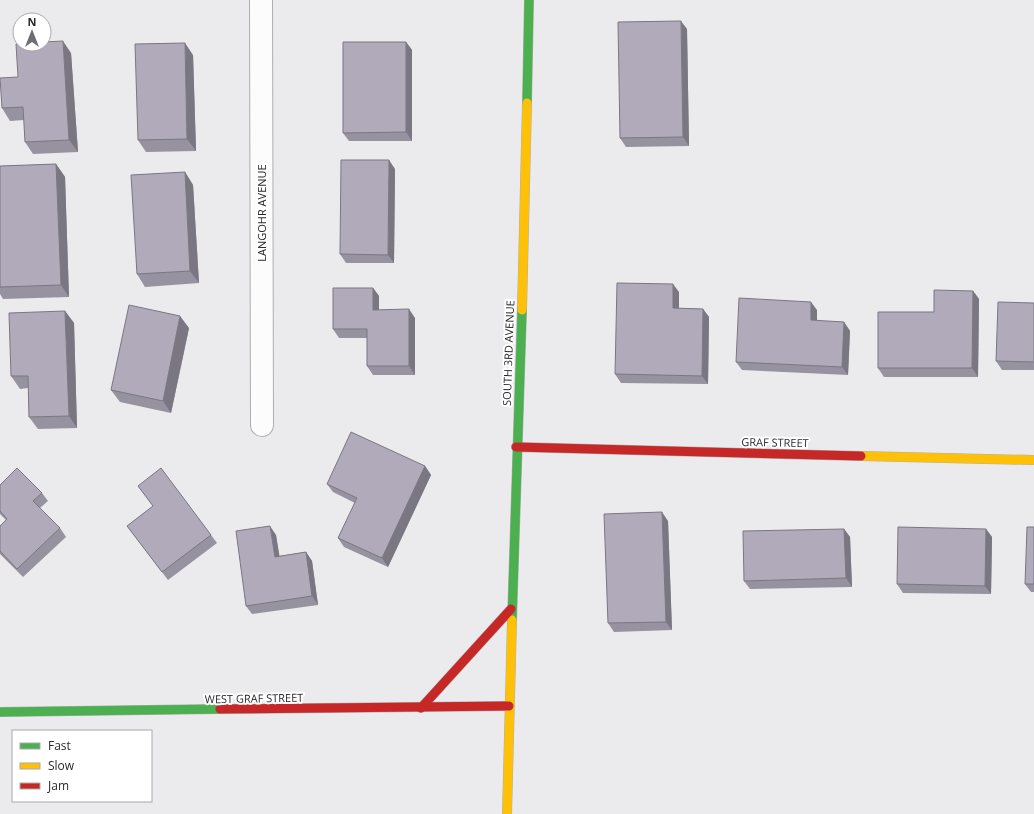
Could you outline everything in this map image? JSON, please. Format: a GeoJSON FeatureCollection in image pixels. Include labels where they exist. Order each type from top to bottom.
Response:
{"type":"FeatureCollection","features":[{"type":"Feature","properties":{"kind":"main road","name":"SOUTH 3RD AVENUE"},"geometry":{"type":"LineString","coordinates":[[506,814],[516,447],[526,199],[529,0]]}},
{"type":"Feature","properties":{"kind":"main road","name":"GRAF STREET"},"geometry":{"type":"LineString","coordinates":[[516,447],[1034,460]]}},
{"type":"Feature","properties":{"kind":"main road"},"geometry":{"type":"LineString","coordinates":[[421,708],[511,609]]}},
{"type":"Feature","properties":{"kind":"main road","name":"WEST GRAF STREET"},"geometry":{"type":"LineString","coordinates":[[0,712],[509,706]]}},
{"type":"Feature","properties":{"kind":"street","name":"LANGOHR AVENUE"},"geometry":{"type":"LineString","coordinates":[[261,0],[262,425]]}},
{"type":"Feature","properties":{"kind":"building"},"geometry":{"type":"Polygon","coordinates":[[[681,21],[683,137],[620,138],[618,22],[681,21]]]}},
{"type":"Feature","properties":{"kind":"building"},"geometry":{"type":"Polygon","coordinates":[[[63,41],[69,140],[25,142],[23,107],[2,108],[0,78],[18,77],[16,52],[52,52],[52,42],[63,41]]]}},
{"type":"Feature","properties":{"kind":"building"},"geometry":{"type":"Polygon","coordinates":[[[343,42],[406,42],[406,132],[343,133],[343,42]]]}},
{"type":"Feature","properties":{"kind":"building"},"geometry":{"type":"Polygon","coordinates":[[[185,43],[187,139],[138,140],[135,44],[185,43]]]}},
{"type":"Feature","properties":{"kind":"building"},"geometry":{"type":"Polygon","coordinates":[[[341,160],[389,160],[388,255],[340,254],[341,160]]]}},
{"type":"Feature","properties":{"kind":"building"},"geometry":{"type":"Polygon","coordinates":[[[56,164],[61,285],[0,287],[0,166],[56,164]]]}},
{"type":"Feature","properties":{"kind":"building"},"geometry":{"type":"Polygon","coordinates":[[[185,172],[190,271],[137,274],[131,175],[185,172]]]}},
{"type":"Feature","properties":{"kind":"building"},"geometry":{"type":"Polygon","coordinates":[[[617,283],[673,284],[673,308],[703,309],[702,376],[615,374],[617,283]]]}},
{"type":"Feature","properties":{"kind":"building"},"geometry":{"type":"Polygon","coordinates":[[[333,288],[373,288],[373,310],[409,309],[409,366],[367,366],[367,329],[333,329],[333,288]]]}},
{"type":"Feature","properties":{"kind":"building"},"geometry":{"type":"Polygon","coordinates":[[[934,290],[973,291],[972,368],[878,368],[878,312],[934,312],[934,290]]]}},
{"type":"Feature","properties":{"kind":"building"},"geometry":{"type":"Polygon","coordinates":[[[739,298],[811,302],[811,320],[844,322],[842,367],[736,362],[739,298]]]}},
{"type":"Feature","properties":{"kind":"building"},"geometry":{"type":"Polygon","coordinates":[[[998,302],[1034,303],[1034,362],[996,361],[998,302]]]}},
{"type":"Feature","properties":{"kind":"building"},"geometry":{"type":"Polygon","coordinates":[[[129,305],[180,316],[163,401],[111,390],[129,305]]]}},
{"type":"Feature","properties":{"kind":"building"},"geometry":{"type":"Polygon","coordinates":[[[65,311],[69,416],[29,417],[28,376],[11,376],[9,313],[65,311]]]}},
{"type":"Feature","properties":{"kind":"building"},"geometry":{"type":"Polygon","coordinates":[[[351,432],[425,466],[382,558],[338,538],[357,498],[327,484],[351,432]]]}},
{"type":"Feature","properties":{"kind":"building"},"geometry":{"type":"Polygon","coordinates":[[[17,468],[42,493],[33,501],[60,528],[17,569],[0,551],[0,526],[7,519],[0,511],[0,485],[17,468]]]}},
{"type":"Feature","properties":{"kind":"building"},"geometry":{"type":"Polygon","coordinates":[[[161,468],[211,535],[162,572],[127,526],[153,506],[138,486],[161,468]]]}},
{"type":"Feature","properties":{"kind":"building"},"geometry":{"type":"Polygon","coordinates":[[[662,512],[666,622],[608,623],[604,514],[662,512]]]}},
{"type":"Feature","properties":{"kind":"building"},"geometry":{"type":"Polygon","coordinates":[[[270,526],[275,557],[306,552],[312,596],[246,606],[236,531],[270,526]]]}},
{"type":"Feature","properties":{"kind":"building"},"geometry":{"type":"Polygon","coordinates":[[[898,527],[986,529],[985,586],[897,584],[898,527]]]}},
{"type":"Feature","properties":{"kind":"building"},"geometry":{"type":"Polygon","coordinates":[[[1027,527],[1034,527],[1034,584],[1025,584],[1027,527]]]}},
{"type":"Feature","properties":{"kind":"building"},"geometry":{"type":"Polygon","coordinates":[[[844,529],[846,578],[744,581],[743,531],[844,529]]]}},
{"type":"Feature","properties":{"kind":"traffic: fast"},"geometry":{"type":"LineString","coordinates":[[527,103],[529,0]]}},
{"type":"Feature","properties":{"kind":"traffic: fast"},"geometry":{"type":"LineString","coordinates":[[512,620],[522,310]]}},
{"type":"Feature","properties":{"kind":"traffic: fast"},"geometry":{"type":"LineString","coordinates":[[0,712],[220,709]]}},
{"type":"Feature","properties":{"kind":"traffic: slow"},"geometry":{"type":"LineString","coordinates":[[522,310],[527,103]]}},
{"type":"Feature","properties":{"kind":"traffic: slow"},"geometry":{"type":"LineString","coordinates":[[861,456],[1034,460]]}},
{"type":"Feature","properties":{"kind":"traffic: slow"},"geometry":{"type":"LineString","coordinates":[[507,814],[512,620]]}},
{"type":"Feature","properties":{"kind":"traffic: jam"},"geometry":{"type":"LineString","coordinates":[[516,447],[861,456]]}},
{"type":"Feature","properties":{"kind":"traffic: jam"},"geometry":{"type":"LineString","coordinates":[[421,708],[511,609]]}},
{"type":"Feature","properties":{"kind":"traffic: jam"},"geometry":{"type":"LineString","coordinates":[[220,709],[509,706]]}}]}
